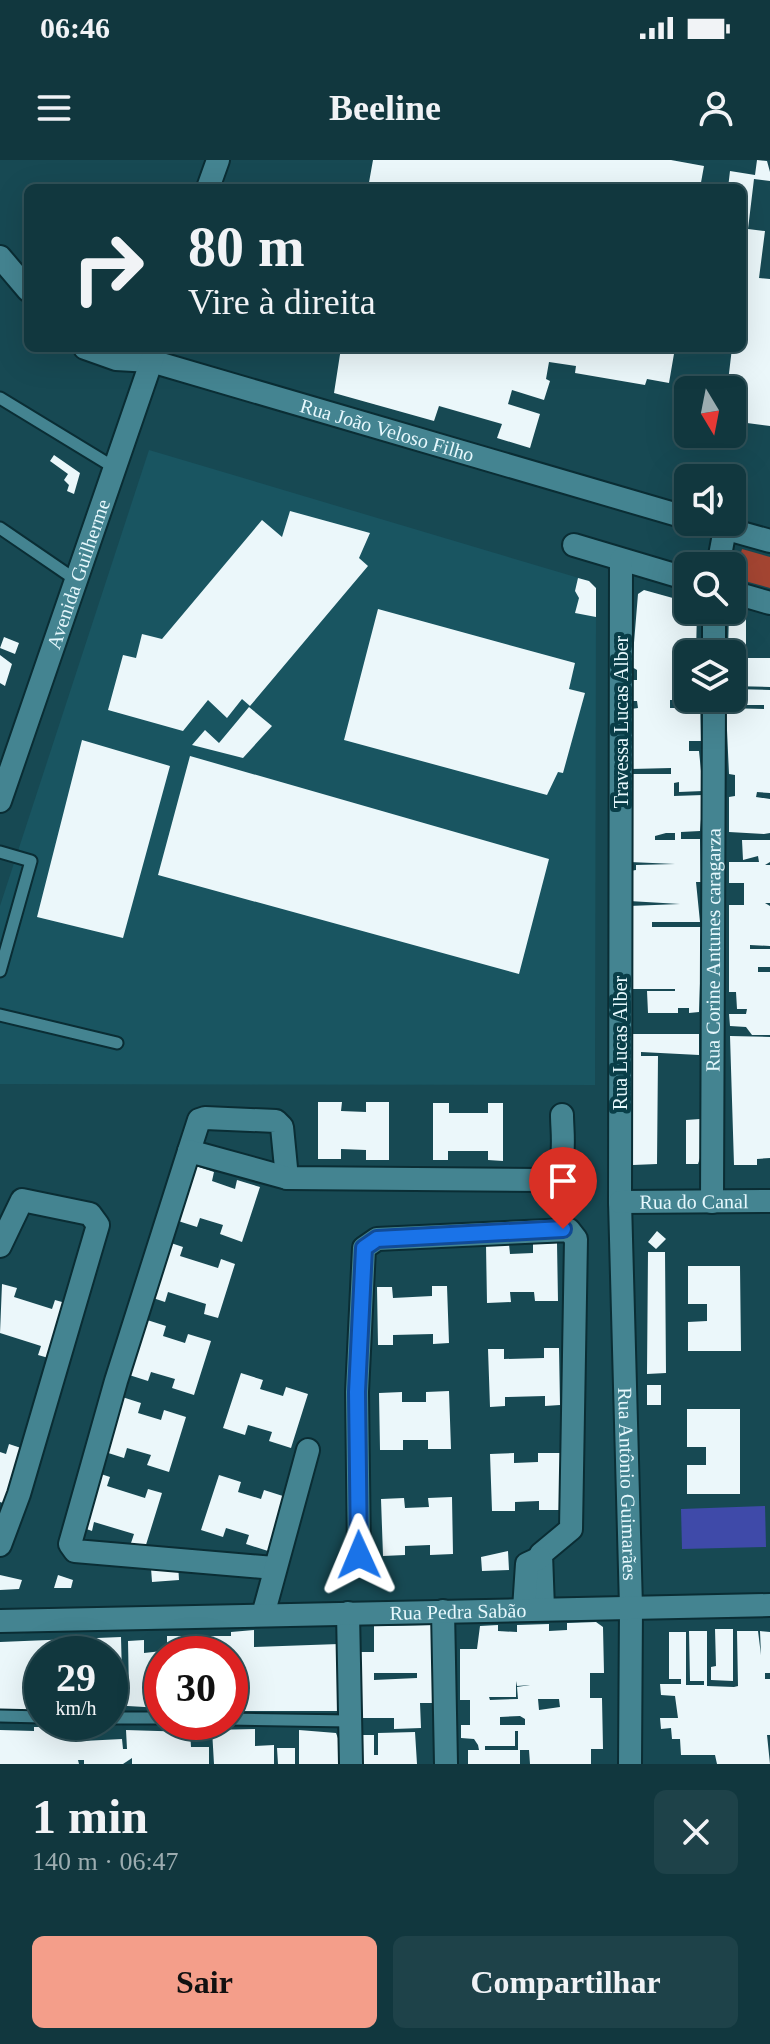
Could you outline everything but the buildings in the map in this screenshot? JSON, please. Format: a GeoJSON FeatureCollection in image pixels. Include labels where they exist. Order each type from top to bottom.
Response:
{"type":"FeatureCollection","features":[{"type":"Feature","properties":{"kind":"street"},"geometry":{"type":"LineString","coordinates":[[209,184],[218,160]]}},
{"type":"Feature","properties":{"kind":"street"},"geometry":{"type":"LineString","coordinates":[[0,257],[24,285]]}},
{"type":"Feature","properties":{"kind":"street","name":"Rua João Veloso Filho"},"geometry":{"type":"LineString","coordinates":[[96,352],[116,359],[154,354],[674,514]]}},
{"type":"Feature","properties":{"kind":"street","name":"Avenida Guilherme"},"geometry":{"type":"LineString","coordinates":[[0,801],[154,354]]}},
{"type":"Feature","properties":{"kind":"street"},"geometry":{"type":"LineString","coordinates":[[746,535],[770,541]]}},
{"type":"Feature","properties":{"kind":"street"},"geometry":{"type":"LineString","coordinates":[[574,545],[674,575]]}},
{"type":"Feature","properties":{"kind":"street","name":"Travessa Lucas Alber"},"geometry":{"type":"LineString","coordinates":[[621,560],[621,884]]}},
{"type":"Feature","properties":{"kind":"street"},"geometry":{"type":"LineString","coordinates":[[746,596],[770,603]]}},
{"type":"Feature","properties":{"kind":"street","name":"Rua Corine Antunes caragarza"},"geometry":{"type":"LineString","coordinates":[[712,1202],[714,712]]}},
{"type":"Feature","properties":{"kind":"street","name":"Rua Lucas Alber"},"geometry":{"type":"LineString","coordinates":[[620,1202],[621,884]]}},
{"type":"Feature","properties":{"kind":"street"},"geometry":{"type":"LineString","coordinates":[[189,1151],[287,1178],[548,1178],[561,1166],[562,1115]]}},
{"type":"Feature","properties":{"kind":"street"},"geometry":{"type":"LineString","coordinates":[[274,1568],[75,1551],[70,1544],[116,1381],[199,1120],[276,1121],[282,1127],[287,1178]]}},
{"type":"Feature","properties":{"kind":"street"},"geometry":{"type":"LineString","coordinates":[[0,1246],[17,1204],[25,1199],[90,1214],[99,1230],[19,1494],[0,1545]]}},
{"type":"Feature","properties":{"kind":"street","name":"Rua do Canal"},"geometry":{"type":"LineString","coordinates":[[620,1202],[770,1201]]}},
{"type":"Feature","properties":{"kind":"street","name":"Rua Antônio Guimarães"},"geometry":{"type":"LineString","coordinates":[[620,1202],[631,1607],[630,1764]]}},
{"type":"Feature","properties":{"kind":"street"},"geometry":{"type":"LineString","coordinates":[[359,1555],[357,1392],[364,1248],[377,1239],[563,1229],[573,1232],[576,1239],[571,1529],[545,1548],[540,1558],[534,1609]]}},
{"type":"Feature","properties":{"kind":"street"},"geometry":{"type":"LineString","coordinates":[[263,1615],[308,1450]]}},
{"type":"Feature","properties":{"kind":"street","name":"Rua Pedra Sabão"},"geometry":{"type":"LineString","coordinates":[[0,1621],[770,1605]]}},
{"type":"Feature","properties":{"kind":"street"},"geometry":{"type":"LineString","coordinates":[[443,1611],[446,1764]]}},
{"type":"Feature","properties":{"kind":"street"},"geometry":{"type":"LineString","coordinates":[[348,1613],[351,1764]]}},
{"type":"Feature","properties":{"kind":"lane"},"geometry":{"type":"LineString","coordinates":[[0,398],[115,468]]}},
{"type":"Feature","properties":{"kind":"lane"},"geometry":{"type":"LineString","coordinates":[[0,528],[76,580]]}},
{"type":"Feature","properties":{"kind":"lane"},"geometry":{"type":"LineString","coordinates":[[0,852],[31,861],[0,971]]}},
{"type":"Feature","properties":{"kind":"lane"},"geometry":{"type":"LineString","coordinates":[[0,1015],[117,1043]]}},
{"type":"Feature","properties":{"kind":"lane"},"geometry":{"type":"LineString","coordinates":[[0,1716],[24,1717]]}},
{"type":"Feature","properties":{"kind":"lane"},"geometry":{"type":"LineString","coordinates":[[248,1719],[349,1721]]}},
{"type":"Feature","properties":{"kind":"shaded area"},"geometry":{"type":"Polygon","coordinates":[[[149,450],[589,581],[596,588],[595,1085],[0,1084],[0,906],[149,450]]]}},
{"type":"Feature","properties":{"kind":"shaded area"},"geometry":{"type":"Polygon","coordinates":[[[742,549],[770,557],[770,588],[746,581],[746,552],[741,552],[742,549]]]}},
{"type":"Feature","properties":{"kind":"shaded area"},"geometry":{"type":"Polygon","coordinates":[[[765,1506],[766,1547],[682,1549],[681,1509],[765,1506]]]}},
{"type":"Feature","properties":{"kind":"route"},"geometry":{"type":"LineString","coordinates":[[359,1555],[357,1392],[361,1259],[364,1248],[377,1239],[563,1229]]}}]}
